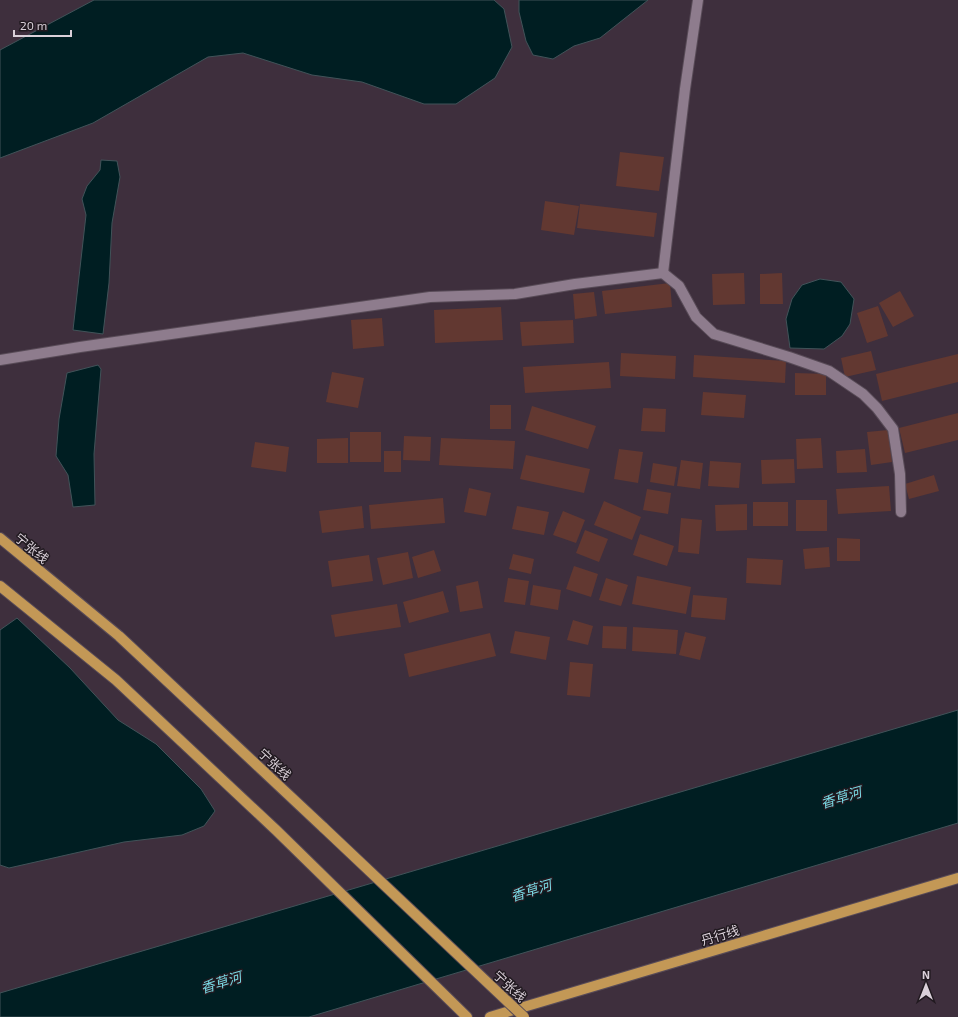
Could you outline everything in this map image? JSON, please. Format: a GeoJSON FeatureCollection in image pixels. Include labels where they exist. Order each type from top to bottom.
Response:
{"type":"FeatureCollection","features":[{"type":"Feature","properties":{"kind":"main road","name":"宁张线"},"geometry":{"type":"LineString","coordinates":[[0,538],[119,636],[524,1017]]}},
{"type":"Feature","properties":{"kind":"main road"},"geometry":{"type":"LineString","coordinates":[[0,586],[116,680],[277,831],[467,1017]]}},
{"type":"Feature","properties":{"kind":"main road","name":"丹行线"},"geometry":{"type":"LineString","coordinates":[[490,1017],[958,878]]}},
{"type":"Feature","properties":{"kind":"street"},"geometry":{"type":"LineString","coordinates":[[663,273],[684,97],[698,0]]}},
{"type":"Feature","properties":{"kind":"street"},"geometry":{"type":"LineString","coordinates":[[0,360],[80,347],[338,311],[430,296],[515,294],[575,284],[663,273],[679,286],[696,317],[714,334],[829,371],[863,394],[877,408],[893,429],[900,474],[901,512]]}},
{"type":"Feature","properties":{"kind":"water"},"geometry":{"type":"Polygon","coordinates":[[[94,0],[494,0],[504,9],[512,47],[495,78],[456,104],[424,104],[362,82],[312,75],[243,53],[208,57],[93,123],[0,158],[0,50],[94,0]]]}},
{"type":"Feature","properties":{"kind":"water"},"geometry":{"type":"Polygon","coordinates":[[[519,0],[648,0],[600,38],[574,46],[553,59],[533,55],[526,41],[519,12],[519,0]]]}},
{"type":"Feature","properties":{"kind":"water"},"geometry":{"type":"Polygon","coordinates":[[[101,160],[117,161],[120,177],[112,223],[109,283],[103,334],[73,330],[86,215],[82,199],[87,186],[100,170],[101,160]]]}},
{"type":"Feature","properties":{"kind":"water"},"geometry":{"type":"Polygon","coordinates":[[[820,279],[841,282],[854,299],[850,324],[842,336],[824,349],[790,348],[786,319],[792,299],[802,285],[820,279]]]}},
{"type":"Feature","properties":{"kind":"water"},"geometry":{"type":"Polygon","coordinates":[[[98,365],[101,369],[94,454],[95,505],[73,507],[68,475],[56,456],[59,419],[67,373],[98,365]]]}},
{"type":"Feature","properties":{"kind":"water"},"geometry":{"type":"Polygon","coordinates":[[[17,618],[70,668],[118,720],[156,744],[201,789],[215,811],[204,826],[182,835],[124,842],[9,868],[0,865],[0,630],[17,618]]]}},
{"type":"Feature","properties":{"kind":"water","name":"香草河"},"geometry":{"type":"Polygon","coordinates":[[[958,710],[958,823],[309,1017],[0,1017],[0,993],[958,710]]]}},
{"type":"Feature","properties":{"kind":"building"},"geometry":{"type":"Polygon","coordinates":[[[620,152],[664,157],[659,191],[616,186],[620,152]]]}},
{"type":"Feature","properties":{"kind":"building"},"geometry":{"type":"Polygon","coordinates":[[[545,201],[579,206],[574,235],[541,230],[545,201]]]}},
{"type":"Feature","properties":{"kind":"building"},"geometry":{"type":"Polygon","coordinates":[[[580,204],[657,213],[654,237],[577,228],[580,204]]]}},
{"type":"Feature","properties":{"kind":"building"},"geometry":{"type":"Polygon","coordinates":[[[744,273],[745,304],[713,305],[712,274],[744,273]]]}},
{"type":"Feature","properties":{"kind":"building"},"geometry":{"type":"Polygon","coordinates":[[[782,273],[783,304],[760,304],[760,274],[782,273]]]}},
{"type":"Feature","properties":{"kind":"building"},"geometry":{"type":"Polygon","coordinates":[[[670,283],[672,307],[605,314],[602,291],[670,283]]]}},
{"type":"Feature","properties":{"kind":"building"},"geometry":{"type":"Polygon","coordinates":[[[900,291],[914,316],[893,327],[879,303],[900,291]]]}},
{"type":"Feature","properties":{"kind":"building"},"geometry":{"type":"Polygon","coordinates":[[[594,292],[597,316],[575,319],[573,294],[594,292]]]}},
{"type":"Feature","properties":{"kind":"building"},"geometry":{"type":"Polygon","coordinates":[[[878,306],[888,336],[867,343],[857,313],[878,306]]]}},
{"type":"Feature","properties":{"kind":"building"},"geometry":{"type":"Polygon","coordinates":[[[501,307],[503,340],[435,343],[434,310],[501,307]]]}},
{"type":"Feature","properties":{"kind":"building"},"geometry":{"type":"Polygon","coordinates":[[[382,318],[384,346],[353,349],[351,320],[382,318]]]}},
{"type":"Feature","properties":{"kind":"building"},"geometry":{"type":"Polygon","coordinates":[[[573,320],[574,343],[522,346],[520,322],[573,320]]]}},
{"type":"Feature","properties":{"kind":"building"},"geometry":{"type":"Polygon","coordinates":[[[871,351],[876,370],[845,377],[841,358],[871,351]]]}},
{"type":"Feature","properties":{"kind":"building"},"geometry":{"type":"Polygon","coordinates":[[[621,353],[676,356],[675,379],[620,376],[621,353]]]}},
{"type":"Feature","properties":{"kind":"building"},"geometry":{"type":"Polygon","coordinates":[[[958,354],[958,382],[882,401],[876,374],[958,354]]]}},
{"type":"Feature","properties":{"kind":"building"},"geometry":{"type":"Polygon","coordinates":[[[694,355],[786,361],[785,383],[693,377],[694,355]]]}},
{"type":"Feature","properties":{"kind":"building"},"geometry":{"type":"Polygon","coordinates":[[[609,362],[611,388],[525,393],[523,367],[609,362]]]}},
{"type":"Feature","properties":{"kind":"building"},"geometry":{"type":"Polygon","coordinates":[[[332,372],[364,378],[358,408],[326,402],[332,372]]]}},
{"type":"Feature","properties":{"kind":"building"},"geometry":{"type":"Polygon","coordinates":[[[795,373],[826,374],[826,395],[795,395],[795,373]]]}},
{"type":"Feature","properties":{"kind":"building"},"geometry":{"type":"Polygon","coordinates":[[[703,392],[746,395],[744,418],[701,415],[703,392]]]}},
{"type":"Feature","properties":{"kind":"building"},"geometry":{"type":"Polygon","coordinates":[[[490,405],[511,405],[511,429],[490,429],[490,405]]]}},
{"type":"Feature","properties":{"kind":"building"},"geometry":{"type":"Polygon","coordinates":[[[532,406],[596,426],[588,449],[525,430],[532,406]]]}},
{"type":"Feature","properties":{"kind":"building"},"geometry":{"type":"Polygon","coordinates":[[[643,408],[666,409],[665,432],[641,431],[643,408]]]}},
{"type":"Feature","properties":{"kind":"building"},"geometry":{"type":"Polygon","coordinates":[[[958,413],[958,440],[905,453],[899,428],[958,413]]]}},
{"type":"Feature","properties":{"kind":"building"},"geometry":{"type":"Polygon","coordinates":[[[888,430],[892,462],[871,465],[867,432],[888,430]]]}},
{"type":"Feature","properties":{"kind":"building"},"geometry":{"type":"Polygon","coordinates":[[[350,432],[381,432],[381,462],[350,462],[350,432]]]}},
{"type":"Feature","properties":{"kind":"building"},"geometry":{"type":"Polygon","coordinates":[[[404,436],[431,437],[430,461],[403,460],[404,436]]]}},
{"type":"Feature","properties":{"kind":"building"},"geometry":{"type":"Polygon","coordinates":[[[348,438],[348,463],[317,463],[317,439],[348,438]]]}},
{"type":"Feature","properties":{"kind":"building"},"geometry":{"type":"Polygon","coordinates":[[[441,438],[515,441],[513,469],[439,465],[441,438]]]}},
{"type":"Feature","properties":{"kind":"building"},"geometry":{"type":"Polygon","coordinates":[[[821,438],[823,468],[797,469],[796,439],[821,438]]]}},
{"type":"Feature","properties":{"kind":"building"},"geometry":{"type":"Polygon","coordinates":[[[255,442],[289,447],[286,472],[251,467],[255,442]]]}},
{"type":"Feature","properties":{"kind":"building"},"geometry":{"type":"Polygon","coordinates":[[[619,449],[643,452],[638,483],[614,479],[619,449]]]}},
{"type":"Feature","properties":{"kind":"building"},"geometry":{"type":"Polygon","coordinates":[[[865,449],[867,472],[837,473],[836,451],[865,449]]]}},
{"type":"Feature","properties":{"kind":"building"},"geometry":{"type":"Polygon","coordinates":[[[384,451],[401,451],[401,472],[384,472],[384,451]]]}},
{"type":"Feature","properties":{"kind":"building"},"geometry":{"type":"Polygon","coordinates":[[[526,455],[590,469],[584,493],[520,479],[526,455]]]}},
{"type":"Feature","properties":{"kind":"building"},"geometry":{"type":"Polygon","coordinates":[[[794,459],[795,483],[762,484],[761,460],[794,459]]]}},
{"type":"Feature","properties":{"kind":"building"},"geometry":{"type":"Polygon","coordinates":[[[681,460],[703,463],[700,489],[677,486],[681,460]]]}},
{"type":"Feature","properties":{"kind":"building"},"geometry":{"type":"Polygon","coordinates":[[[710,461],[741,463],[739,488],[708,486],[710,461]]]}},
{"type":"Feature","properties":{"kind":"building"},"geometry":{"type":"Polygon","coordinates":[[[653,463],[677,467],[674,486],[650,482],[653,463]]]}},
{"type":"Feature","properties":{"kind":"building"},"geometry":{"type":"Polygon","coordinates":[[[934,475],[939,491],[909,499],[905,484],[934,475]]]}},
{"type":"Feature","properties":{"kind":"building"},"geometry":{"type":"Polygon","coordinates":[[[889,486],[891,511],[838,514],[836,489],[889,486]]]}},
{"type":"Feature","properties":{"kind":"building"},"geometry":{"type":"Polygon","coordinates":[[[469,488],[491,493],[486,516],[464,512],[469,488]]]}},
{"type":"Feature","properties":{"kind":"building"},"geometry":{"type":"Polygon","coordinates":[[[647,489],[671,493],[668,514],[643,510],[647,489]]]}},
{"type":"Feature","properties":{"kind":"building"},"geometry":{"type":"Polygon","coordinates":[[[443,498],[445,523],[371,529],[369,505],[443,498]]]}},
{"type":"Feature","properties":{"kind":"building"},"geometry":{"type":"Polygon","coordinates":[[[796,500],[827,500],[827,531],[796,531],[796,500]]]}},
{"type":"Feature","properties":{"kind":"building"},"geometry":{"type":"Polygon","coordinates":[[[604,501],[641,517],[632,540],[594,525],[604,501]]]}},
{"type":"Feature","properties":{"kind":"building"},"geometry":{"type":"Polygon","coordinates":[[[753,502],[788,502],[788,526],[753,526],[753,502]]]}},
{"type":"Feature","properties":{"kind":"building"},"geometry":{"type":"Polygon","coordinates":[[[747,504],[747,530],[716,531],[715,505],[747,504]]]}},
{"type":"Feature","properties":{"kind":"building"},"geometry":{"type":"Polygon","coordinates":[[[362,506],[364,528],[322,533],[319,511],[362,506]]]}},
{"type":"Feature","properties":{"kind":"building"},"geometry":{"type":"Polygon","coordinates":[[[517,506],[549,512],[544,535],[512,529],[517,506]]]}},
{"type":"Feature","properties":{"kind":"building"},"geometry":{"type":"Polygon","coordinates":[[[563,511],[585,520],[576,543],[553,535],[563,511]]]}},
{"type":"Feature","properties":{"kind":"building"},"geometry":{"type":"Polygon","coordinates":[[[681,518],[702,520],[699,554],[678,552],[681,518]]]}},
{"type":"Feature","properties":{"kind":"building"},"geometry":{"type":"Polygon","coordinates":[[[585,530],[608,539],[599,562],[576,553],[585,530]]]}},
{"type":"Feature","properties":{"kind":"building"},"geometry":{"type":"Polygon","coordinates":[[[640,534],[674,546],[667,566],[633,555],[640,534]]]}},
{"type":"Feature","properties":{"kind":"building"},"geometry":{"type":"Polygon","coordinates":[[[837,538],[860,539],[860,561],[837,561],[837,538]]]}},
{"type":"Feature","properties":{"kind":"building"},"geometry":{"type":"Polygon","coordinates":[[[829,547],[830,567],[805,569],[803,549],[829,547]]]}},
{"type":"Feature","properties":{"kind":"building"},"geometry":{"type":"Polygon","coordinates":[[[434,550],[441,571],[418,578],[412,557],[434,550]]]}},
{"type":"Feature","properties":{"kind":"building"},"geometry":{"type":"Polygon","coordinates":[[[408,552],[413,578],[383,585],[377,558],[408,552]]]}},
{"type":"Feature","properties":{"kind":"building"},"geometry":{"type":"Polygon","coordinates":[[[513,554],[534,559],[531,574],[509,569],[513,554]]]}},
{"type":"Feature","properties":{"kind":"building"},"geometry":{"type":"Polygon","coordinates":[[[369,555],[373,581],[332,587],[328,561],[369,555]]]}},
{"type":"Feature","properties":{"kind":"building"},"geometry":{"type":"Polygon","coordinates":[[[747,558],[783,560],[781,585],[746,583],[747,558]]]}},
{"type":"Feature","properties":{"kind":"building"},"geometry":{"type":"Polygon","coordinates":[[[574,566],[598,574],[591,597],[566,589],[574,566]]]}},
{"type":"Feature","properties":{"kind":"building"},"geometry":{"type":"Polygon","coordinates":[[[637,576],[691,587],[686,614],[632,604],[637,576]]]}},
{"type":"Feature","properties":{"kind":"building"},"geometry":{"type":"Polygon","coordinates":[[[508,578],[529,581],[525,605],[504,602],[508,578]]]}},
{"type":"Feature","properties":{"kind":"building"},"geometry":{"type":"Polygon","coordinates":[[[606,578],[628,585],[621,606],[599,600],[606,578]]]}},
{"type":"Feature","properties":{"kind":"building"},"geometry":{"type":"Polygon","coordinates":[[[478,581],[483,608],[460,612],[456,586],[478,581]]]}},
{"type":"Feature","properties":{"kind":"building"},"geometry":{"type":"Polygon","coordinates":[[[533,585],[561,590],[558,610],[530,605],[533,585]]]}},
{"type":"Feature","properties":{"kind":"building"},"geometry":{"type":"Polygon","coordinates":[[[443,591],[449,612],[409,623],[403,602],[443,591]]]}},
{"type":"Feature","properties":{"kind":"building"},"geometry":{"type":"Polygon","coordinates":[[[693,595],[727,598],[725,620],[691,617],[693,595]]]}},
{"type":"Feature","properties":{"kind":"building"},"geometry":{"type":"Polygon","coordinates":[[[397,604],[401,627],[335,637],[331,615],[397,604]]]}},
{"type":"Feature","properties":{"kind":"building"},"geometry":{"type":"Polygon","coordinates":[[[573,620],[593,626],[588,645],[567,640],[573,620]]]}},
{"type":"Feature","properties":{"kind":"building"},"geometry":{"type":"Polygon","coordinates":[[[603,626],[627,627],[626,649],[602,648],[603,626]]]}},
{"type":"Feature","properties":{"kind":"building"},"geometry":{"type":"Polygon","coordinates":[[[633,627],[678,630],[676,654],[632,651],[633,627]]]}},
{"type":"Feature","properties":{"kind":"building"},"geometry":{"type":"Polygon","coordinates":[[[515,631],[550,637],[546,660],[510,653],[515,631]]]}},
{"type":"Feature","properties":{"kind":"building"},"geometry":{"type":"Polygon","coordinates":[[[685,632],[706,637],[700,660],[679,655],[685,632]]]}},
{"type":"Feature","properties":{"kind":"building"},"geometry":{"type":"Polygon","coordinates":[[[490,633],[496,656],[409,677],[404,654],[490,633]]]}},
{"type":"Feature","properties":{"kind":"building"},"geometry":{"type":"Polygon","coordinates":[[[570,662],[593,664],[590,697],[567,695],[570,662]]]}}]}
